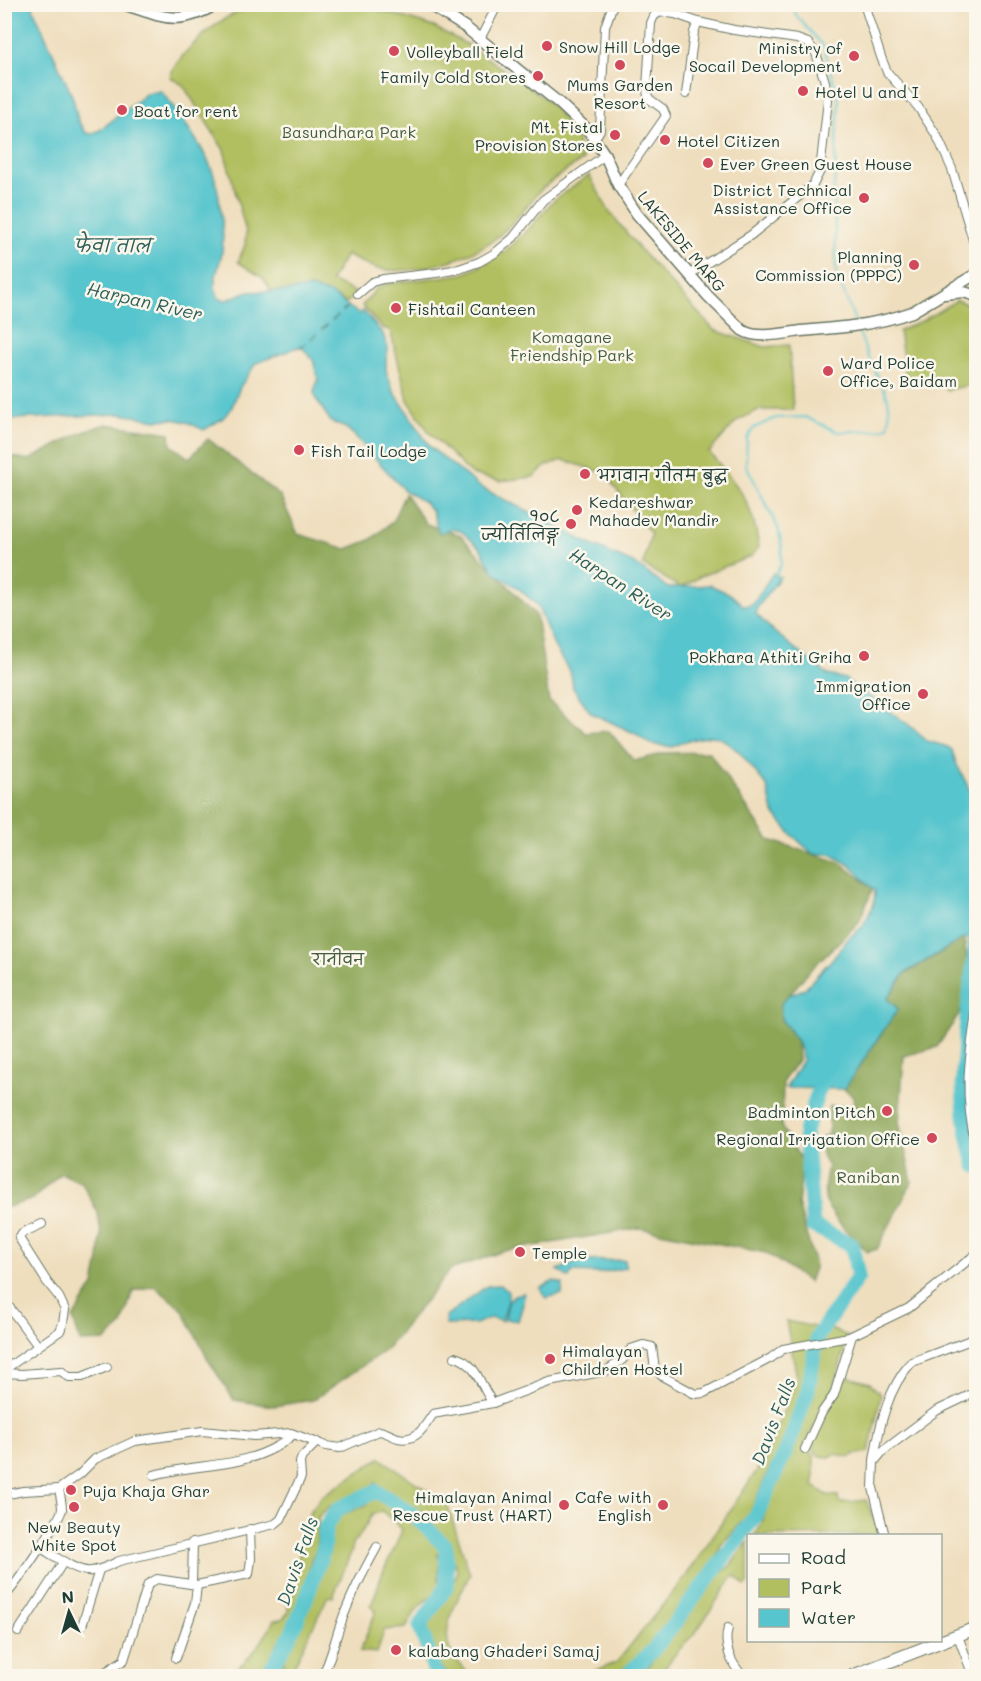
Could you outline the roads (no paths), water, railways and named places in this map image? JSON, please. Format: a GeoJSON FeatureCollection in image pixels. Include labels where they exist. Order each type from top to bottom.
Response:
{"type":"FeatureCollection","features":[{"type":"Feature","properties":{"kind":"highway"},"geometry":{"type":"LineString","coordinates":[[943,1635],[958,1636],[976,1628]]}},
{"type":"Feature","properties":{"kind":"highway"},"geometry":{"type":"LineString","coordinates":[[852,1677],[928,1642]]}},
{"type":"Feature","properties":{"kind":"main road"},"geometry":{"type":"LineString","coordinates":[[123,4],[165,18],[176,19],[194,16],[217,4]]}},
{"type":"Feature","properties":{"kind":"main road","name":"LAKESIDE MARG"},"geometry":{"type":"LineString","coordinates":[[428,4],[480,39],[559,103],[595,138],[618,185],[651,232],[742,330],[760,336],[867,324],[912,312],[976,274]]}},
{"type":"Feature","properties":{"kind":"main road"},"geometry":{"type":"LineString","coordinates":[[937,297],[956,293],[976,294],[974,282],[976,274]]}},
{"type":"Feature","properties":{"kind":"street"},"geometry":{"type":"LineString","coordinates":[[480,39],[498,4]]}},
{"type":"Feature","properties":{"kind":"street"},"geometry":{"type":"LineString","coordinates":[[595,138],[601,123],[605,27],[613,4]]}},
{"type":"Feature","properties":{"kind":"street"},"geometry":{"type":"LineString","coordinates":[[867,5],[880,57],[887,72],[918,107],[937,136],[952,168],[976,250]]}},
{"type":"Feature","properties":{"kind":"street"},"geometry":{"type":"LineString","coordinates":[[618,185],[666,116],[663,109],[648,98],[647,88],[651,23],[661,8],[698,22],[797,39],[808,43],[816,53],[828,100],[820,171],[813,185],[751,235],[690,274]]}},
{"type":"Feature","properties":{"kind":"street"},"geometry":{"type":"LineString","coordinates":[[686,94],[694,32],[698,22]]}},
{"type":"Feature","properties":{"kind":"street"},"geometry":{"type":"LineString","coordinates":[[358,294],[372,282],[459,269],[495,253],[513,238],[543,200],[605,155]]}},
{"type":"Feature","properties":{"kind":"street"},"geometry":{"type":"LineString","coordinates":[[976,1014],[967,1078],[970,1120],[976,1147]]}},
{"type":"Feature","properties":{"kind":"street"},"geometry":{"type":"LineString","coordinates":[[4,1371],[60,1331],[63,1323],[65,1310],[19,1238],[22,1233],[42,1224]]}},
{"type":"Feature","properties":{"kind":"street"},"geometry":{"type":"LineString","coordinates":[[4,1495],[23,1491],[59,1490],[95,1459],[135,1442],[202,1431],[254,1436],[291,1433],[332,1448],[340,1448],[379,1431],[386,1431],[398,1438],[412,1437],[422,1431],[433,1414],[493,1403],[549,1382],[606,1371],[622,1360],[631,1349],[643,1345],[652,1347],[655,1369],[662,1376],[695,1394],[704,1393],[771,1358],[783,1349],[851,1337],[909,1308],[976,1254]]}},
{"type":"Feature","properties":{"kind":"street"},"geometry":{"type":"LineString","coordinates":[[4,1300],[38,1346]]}},
{"type":"Feature","properties":{"kind":"street"},"geometry":{"type":"LineString","coordinates":[[805,1449],[822,1412],[834,1395],[851,1337]]}},
{"type":"Feature","properties":{"kind":"street"},"geometry":{"type":"LineString","coordinates":[[884,1534],[873,1488],[874,1462],[882,1420],[900,1376],[912,1362],[976,1338]]}},
{"type":"Feature","properties":{"kind":"street"},"geometry":{"type":"LineString","coordinates":[[455,1358],[465,1360],[483,1384],[485,1394],[493,1403]]}},
{"type":"Feature","properties":{"kind":"street"},"geometry":{"type":"LineString","coordinates":[[4,1371],[22,1374],[61,1371],[69,1377],[82,1377],[106,1367]]}},
{"type":"Feature","properties":{"kind":"street"},"geometry":{"type":"LineString","coordinates":[[874,1462],[883,1451],[936,1410],[976,1392]]}},
{"type":"Feature","properties":{"kind":"street"},"geometry":{"type":"LineString","coordinates":[[154,1475],[176,1469],[243,1459],[274,1448],[293,1435]]}},
{"type":"Feature","properties":{"kind":"street"},"geometry":{"type":"LineString","coordinates":[[39,1546],[80,1570],[89,1572],[118,1561],[275,1524],[281,1519],[301,1477],[302,1457],[317,1442]]}},
{"type":"Feature","properties":{"kind":"street"},"geometry":{"type":"LineString","coordinates":[[4,1597],[12,1589],[39,1546],[55,1526],[62,1510],[59,1490]]}},
{"type":"Feature","properties":{"kind":"street"},"geometry":{"type":"LineString","coordinates":[[99,1677],[124,1660],[148,1584],[157,1579],[195,1584],[243,1577],[249,1574],[250,1529]]}},
{"type":"Feature","properties":{"kind":"street"},"geometry":{"type":"LineString","coordinates":[[176,1658],[195,1604],[193,1542]]}},
{"type":"Feature","properties":{"kind":"street"},"geometry":{"type":"LineString","coordinates":[[322,1677],[356,1586],[377,1547]]}},
{"type":"Feature","properties":{"kind":"street"},"geometry":{"type":"LineString","coordinates":[[18,1632],[64,1561]]}},
{"type":"Feature","properties":{"kind":"street"},"geometry":{"type":"LineString","coordinates":[[82,1626],[99,1570]]}},
{"type":"Feature","properties":{"kind":"street"},"geometry":{"type":"LineString","coordinates":[[728,1628],[724,1640],[735,1667],[743,1677]]}},
{"type":"Feature","properties":{"kind":"street"},"geometry":{"type":"LineString","coordinates":[[958,1636],[973,1677]]}},
{"type":"Feature","properties":{"kind":"water","name":"फेवा ताल"},"geometry":{"type":"Polygon","coordinates":[[[4,5],[34,5],[33,8],[73,98],[78,121],[86,133],[92,134],[100,130],[147,93],[161,91],[175,109],[204,153],[217,185],[223,233],[221,257],[215,282],[220,299],[227,300],[246,292],[310,288],[331,294],[359,314],[363,311],[383,334],[388,349],[386,371],[393,390],[430,447],[480,487],[594,546],[635,564],[668,588],[710,585],[730,594],[744,606],[753,604],[773,573],[780,577],[757,608],[756,614],[773,631],[828,675],[845,679],[909,725],[927,741],[952,750],[956,763],[976,802],[976,940],[964,938],[905,973],[887,999],[898,1009],[844,1089],[786,1088],[803,1059],[797,1041],[781,1019],[781,1004],[787,996],[804,989],[849,938],[862,927],[874,904],[875,891],[851,866],[831,854],[813,854],[791,834],[773,812],[767,786],[740,753],[719,737],[711,736],[685,741],[672,747],[650,744],[636,734],[591,713],[573,688],[571,674],[554,646],[537,605],[518,588],[494,572],[480,548],[461,531],[452,529],[439,533],[432,511],[424,502],[404,490],[346,428],[331,422],[316,399],[314,392],[318,379],[313,360],[301,346],[256,363],[240,387],[231,409],[222,419],[204,430],[187,422],[173,419],[157,420],[121,414],[13,419],[5,416],[4,5]]]}},
{"type":"Feature","properties":{"kind":"water"},"geometry":{"type":"Polygon","coordinates":[[[625,1260],[625,1268],[601,1273],[572,1272],[569,1278],[558,1270],[580,1261],[625,1260]]]}},
{"type":"Feature","properties":{"kind":"water"},"geometry":{"type":"Polygon","coordinates":[[[554,1281],[563,1284],[562,1294],[546,1298],[540,1288],[554,1281]]]}},
{"type":"Feature","properties":{"kind":"water"},"geometry":{"type":"Polygon","coordinates":[[[500,1285],[508,1291],[508,1301],[502,1321],[489,1318],[476,1324],[445,1325],[446,1316],[487,1286],[500,1285]]]}},
{"type":"Feature","properties":{"kind":"water"},"geometry":{"type":"Polygon","coordinates":[[[524,1293],[518,1321],[505,1319],[508,1303],[514,1295],[524,1293]]]}},
{"type":"Feature","properties":{"kind":"waterway"},"geometry":{"type":"LineString","coordinates":[[794,4],[795,14],[824,47],[839,101],[834,189],[836,273],[855,321]]}},
{"type":"Feature","properties":{"kind":"waterway"},"geometry":{"type":"LineString","coordinates":[[776,575],[781,564],[782,547],[778,528],[746,465],[747,438],[754,428],[776,418],[805,417],[838,432],[879,430],[888,427],[888,400],[858,329]]}},
{"type":"Feature","properties":{"kind":"waterway"},"geometry":{"type":"LineString","coordinates":[[976,940],[966,1026],[963,1082],[964,1110],[976,1166]]}},
{"type":"Feature","properties":{"kind":"waterway","name":"Davis Falls"},"geometry":{"type":"LineString","coordinates":[[626,1676],[653,1650],[757,1514],[789,1444],[808,1390],[817,1337],[858,1277],[852,1245],[813,1226],[805,1132],[825,1070]]}},
{"type":"Feature","properties":{"kind":"waterway","name":"Davis Falls"},"geometry":{"type":"LineString","coordinates":[[266,1676],[290,1637],[309,1591],[323,1551],[326,1526],[338,1509],[376,1491],[414,1515],[446,1547],[447,1586],[420,1626],[435,1673],[439,1676]]}},
{"type":"Feature","properties":{"kind":"place","name":"Snow Hill Lodge"},"geometry":{"type":"Point","coordinates":[547,46]}},
{"type":"Feature","properties":{"kind":"place","name":"Volleyball Field"},"geometry":{"type":"Point","coordinates":[394,51]}},
{"type":"Feature","properties":{"kind":"place","name":"Ministry of Socail Development"},"geometry":{"type":"Point","coordinates":[854,56]}},
{"type":"Feature","properties":{"kind":"place","name":"Mums Garden Resort"},"geometry":{"type":"Point","coordinates":[620,65]}},
{"type":"Feature","properties":{"kind":"place","name":"Family Cold Stores"},"geometry":{"type":"Point","coordinates":[538,76]}},
{"type":"Feature","properties":{"kind":"place","name":"Hotel U and I"},"geometry":{"type":"Point","coordinates":[803,91]}},
{"type":"Feature","properties":{"kind":"place","name":"Boat for rent"},"geometry":{"type":"Point","coordinates":[122,110]}},
{"type":"Feature","properties":{"kind":"place","name":"Mt. Fistal Provision Stores"},"geometry":{"type":"Point","coordinates":[615,135]}},
{"type":"Feature","properties":{"kind":"place","name":"Hotel Citizen"},"geometry":{"type":"Point","coordinates":[665,140]}},
{"type":"Feature","properties":{"kind":"place","name":"Ever Green Guest House"},"geometry":{"type":"Point","coordinates":[708,163]}},
{"type":"Feature","properties":{"kind":"place","name":"District Technical Assistance Office"},"geometry":{"type":"Point","coordinates":[864,198]}},
{"type":"Feature","properties":{"kind":"place","name":"Planning Commission (PPPC)"},"geometry":{"type":"Point","coordinates":[914,265]}},
{"type":"Feature","properties":{"kind":"place","name":"Fishtail Canteen"},"geometry":{"type":"Point","coordinates":[396,308]}},
{"type":"Feature","properties":{"kind":"place","name":"Ward Police Office, Baidam"},"geometry":{"type":"Point","coordinates":[828,371]}},
{"type":"Feature","properties":{"kind":"place","name":"Fish Tail Lodge"},"geometry":{"type":"Point","coordinates":[299,450]}},
{"type":"Feature","properties":{"kind":"place","name":"भगवान गौतम बुद्ध"},"geometry":{"type":"Point","coordinates":[585,474]}},
{"type":"Feature","properties":{"kind":"place","name":"Kedareshwar Mahadev Mandir"},"geometry":{"type":"Point","coordinates":[577,510]}},
{"type":"Feature","properties":{"kind":"place","name":"१०८ ज्योर्तिलिङ्ग"},"geometry":{"type":"Point","coordinates":[571,524]}},
{"type":"Feature","properties":{"kind":"place","name":"Pokhara Athiti Griha"},"geometry":{"type":"Point","coordinates":[864,656]}},
{"type":"Feature","properties":{"kind":"place","name":"Immigration Office"},"geometry":{"type":"Point","coordinates":[923,694]}},
{"type":"Feature","properties":{"kind":"place","name":"Badminton Pitch"},"geometry":{"type":"Point","coordinates":[887,1111]}},
{"type":"Feature","properties":{"kind":"place","name":"Regional Irrigation Office"},"geometry":{"type":"Point","coordinates":[932,1138]}},
{"type":"Feature","properties":{"kind":"place","name":"Temple"},"geometry":{"type":"Point","coordinates":[520,1252]}},
{"type":"Feature","properties":{"kind":"place","name":"Himalayan Children Hostel"},"geometry":{"type":"Point","coordinates":[550,1359]}},
{"type":"Feature","properties":{"kind":"place","name":"Puja Khaja Ghar"},"geometry":{"type":"Point","coordinates":[71,1490]}},
{"type":"Feature","properties":{"kind":"place","name":"Himalayan Animal Rescue Trust (HART)"},"geometry":{"type":"Point","coordinates":[564,1505]}},
{"type":"Feature","properties":{"kind":"place","name":"Cafe with English"},"geometry":{"type":"Point","coordinates":[663,1505]}},
{"type":"Feature","properties":{"kind":"place","name":"New Beauty White Spot"},"geometry":{"type":"Point","coordinates":[74,1507]}},
{"type":"Feature","properties":{"kind":"place","name":"kalabang Ghaderi Samaj"},"geometry":{"type":"Point","coordinates":[396,1650]}},
{"type":"Feature","properties":{"kind":"park label","name":"Basundhara Park"},"geometry":{"type":"Point","coordinates":[349,131]}},
{"type":"Feature","properties":{"kind":"park label","name":"Komagane Friendship Park"},"geometry":{"type":"Point","coordinates":[572,345]}},
{"type":"Feature","properties":{"kind":"park label","name":"रानीवन"},"geometry":{"type":"Point","coordinates":[338,958]}},
{"type":"Feature","properties":{"kind":"park label","name":"Raniban"},"geometry":{"type":"Point","coordinates":[868,1176]}},
{"type":"Feature","properties":{"kind":"water label","name":"Harpan River"},"geometry":{"type":"Point","coordinates":[145,301]}},
{"type":"Feature","properties":{"kind":"water label","name":"Harpan River"},"geometry":{"type":"Point","coordinates":[621,584]}}]}
